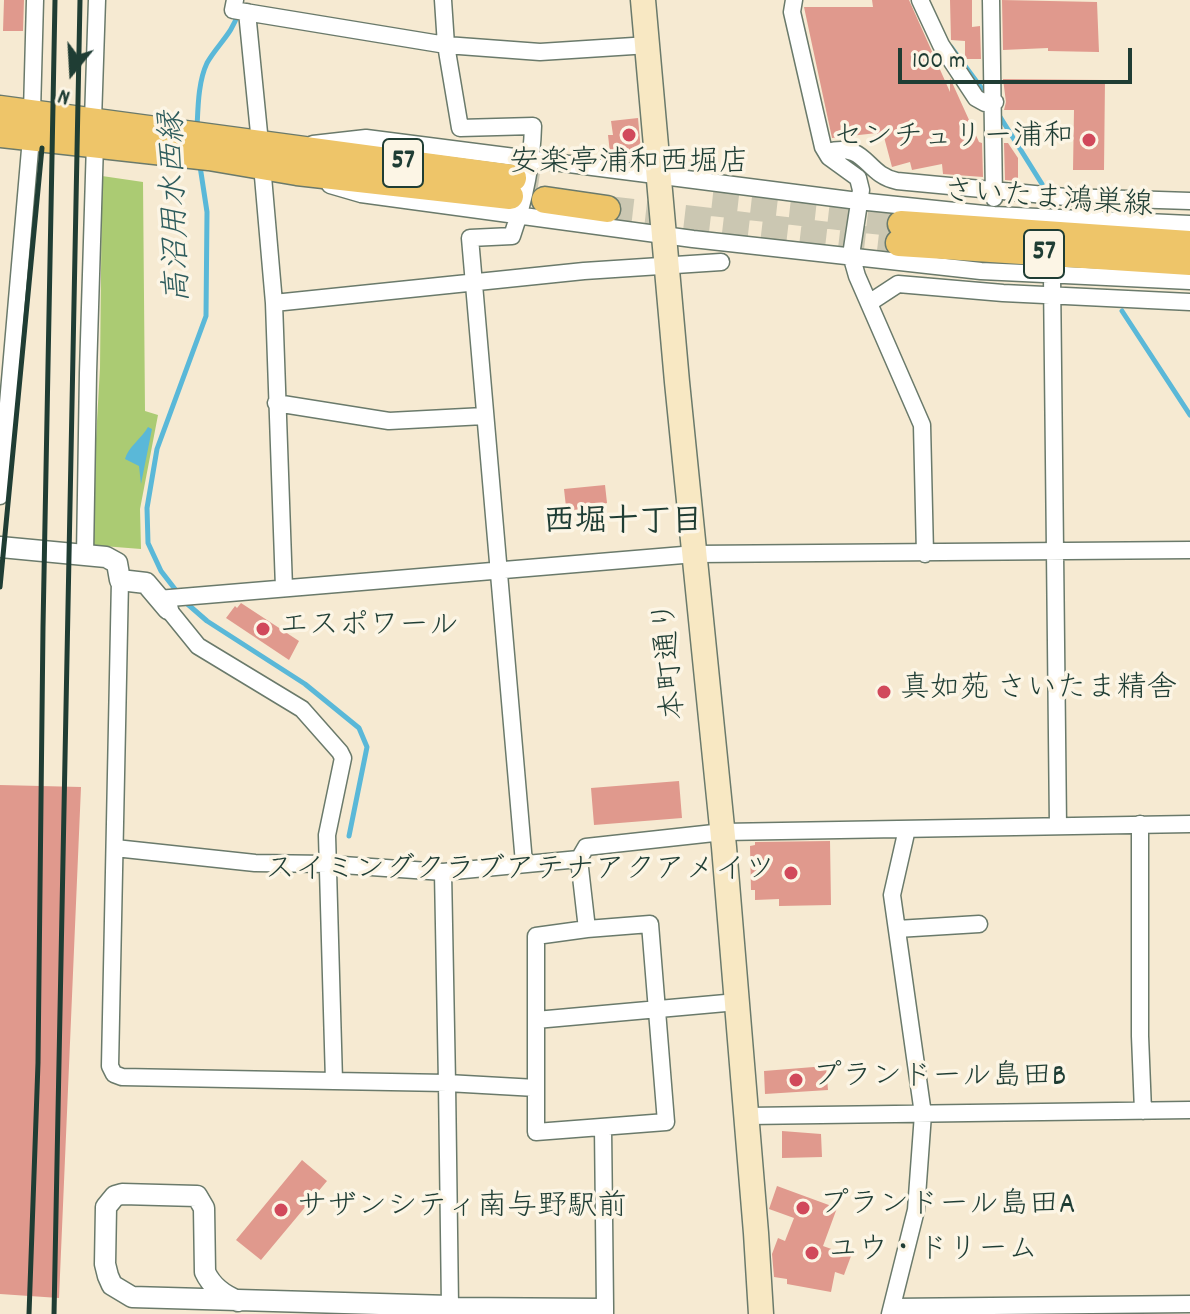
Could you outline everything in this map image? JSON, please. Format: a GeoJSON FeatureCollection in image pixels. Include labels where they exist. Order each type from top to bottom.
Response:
{"type":"FeatureCollection","features":[{"type":"Feature","properties":{"kind":"main road","name":"本町通り"},"geometry":{"type":"LineString","coordinates":[[643,0],[723,832],[761,1314]]}},
{"type":"Feature","properties":{"kind":"main road","name":"57"},"geometry":{"type":"LineString","coordinates":[[0,109],[31,125],[261,154],[514,196]]}},
{"type":"Feature","properties":{"kind":"main road","name":"57"},"geometry":{"type":"LineString","coordinates":[[0,134],[31,125]]}},
{"type":"Feature","properties":{"kind":"main road"},"geometry":{"type":"LineString","coordinates":[[546,192],[608,200]]}},
{"type":"Feature","properties":{"kind":"main road","name":"さいたま鴻巣線"},"geometry":{"type":"LineString","coordinates":[[1190,244],[900,233],[1190,262]]}},
{"type":"Feature","properties":{"kind":"street"},"geometry":{"type":"LineString","coordinates":[[0,496],[31,125],[35,0]]}},
{"type":"Feature","properties":{"kind":"street"},"geometry":{"type":"LineString","coordinates":[[85,555],[97,0]]}},
{"type":"Feature","properties":{"kind":"street"},"geometry":{"type":"LineString","coordinates":[[443,0],[446,45],[460,128],[533,126],[531,158],[514,196],[512,236],[470,238],[524,863]]}},
{"type":"Feature","properties":{"kind":"street"},"geometry":{"type":"LineString","coordinates":[[794,0],[792,12],[823,147],[837,164],[854,172],[861,190],[851,255],[922,425],[925,554]]}},
{"type":"Feature","properties":{"kind":"street"},"geometry":{"type":"LineString","coordinates":[[920,0],[941,45],[976,98],[985,103],[995,102]]}},
{"type":"Feature","properties":{"kind":"street"},"geometry":{"type":"LineString","coordinates":[[991,0],[995,102],[994,215]]}},
{"type":"Feature","properties":{"kind":"street"},"geometry":{"type":"LineString","coordinates":[[284,588],[274,303],[261,154],[240,9],[446,45],[540,52],[649,45]]}},
{"type":"Feature","properties":{"kind":"street"},"geometry":{"type":"LineString","coordinates":[[295,160],[344,139],[366,138],[858,201],[994,215],[1190,224]]}},
{"type":"Feature","properties":{"kind":"street"},"geometry":{"type":"LineString","coordinates":[[827,152],[839,149],[854,151],[882,177],[891,180],[1066,197],[1190,201]]}},
{"type":"Feature","properties":{"kind":"street"},"geometry":{"type":"LineString","coordinates":[[295,160],[340,189],[361,194],[514,196],[664,235],[981,271],[1190,281]]}},
{"type":"Feature","properties":{"kind":"street"},"geometry":{"type":"LineString","coordinates":[[274,303],[584,271],[721,262]]}},
{"type":"Feature","properties":{"kind":"street"},"geometry":{"type":"LineString","coordinates":[[1052,276],[1058,826]]}},
{"type":"Feature","properties":{"kind":"street"},"geometry":{"type":"LineString","coordinates":[[869,303],[898,284],[1053,296],[1190,302]]}},
{"type":"Feature","properties":{"kind":"street"},"geometry":{"type":"LineString","coordinates":[[276,403],[389,421],[484,416]]}},
{"type":"Feature","properties":{"kind":"street"},"geometry":{"type":"LineString","coordinates":[[0,547],[85,555],[114,560],[119,567],[110,1066],[114,1074],[122,1077],[447,1083],[536,1088]]}},
{"type":"Feature","properties":{"kind":"street"},"geometry":{"type":"LineString","coordinates":[[172,600],[497,569],[695,554],[1190,550]]}},
{"type":"Feature","properties":{"kind":"street"},"geometry":{"type":"LineString","coordinates":[[120,580],[143,581],[172,600],[198,646],[302,709],[343,758],[327,835],[334,1081]]}},
{"type":"Feature","properties":{"kind":"street"},"geometry":{"type":"LineString","coordinates":[[1140,824],[1143,1111]]}},
{"type":"Feature","properties":{"kind":"street"},"geometry":{"type":"LineString","coordinates":[[587,929],[579,859],[586,847],[723,832],[1190,824]]}},
{"type":"Feature","properties":{"kind":"street"},"geometry":{"type":"LineString","coordinates":[[907,829],[892,895],[923,1114],[916,1210],[891,1311],[1076,1310],[1190,1304]]}},
{"type":"Feature","properties":{"kind":"street"},"geometry":{"type":"LineString","coordinates":[[115,848],[255,863],[328,864],[443,872],[579,859]]}},
{"type":"Feature","properties":{"kind":"street"},"geometry":{"type":"LineString","coordinates":[[443,872],[450,1310]]}},
{"type":"Feature","properties":{"kind":"street"},"geometry":{"type":"LineString","coordinates":[[650,924],[657,1009],[666,1122],[536,1132],[536,936],[650,924]]}},
{"type":"Feature","properties":{"kind":"street"},"geometry":{"type":"LineString","coordinates":[[897,929],[979,924]]}},
{"type":"Feature","properties":{"kind":"street"},"geometry":{"type":"LineString","coordinates":[[536,1020],[737,1002]]}},
{"type":"Feature","properties":{"kind":"street"},"geometry":{"type":"LineString","coordinates":[[747,1116],[1190,1110]]}},
{"type":"Feature","properties":{"kind":"street"},"geometry":{"type":"LineString","coordinates":[[182,1300],[193,1294],[205,1272],[204,1208],[197,1196],[122,1194],[110,1200],[106,1207],[105,1264],[112,1285],[132,1297],[182,1300],[450,1310],[605,1310],[603,1127]]}},
{"type":"Feature","properties":{"kind":"street"},"geometry":{"type":"LineString","coordinates":[[205,1272],[209,1281],[225,1296],[238,1301]]}},
{"type":"Feature","properties":{"kind":"green space"},"geometry":{"type":"Polygon","coordinates":[[[102,176],[143,182],[145,411],[158,415],[140,509],[141,549],[90,545],[100,368],[102,176]]]}},
{"type":"Feature","properties":{"kind":"water"},"geometry":{"type":"Polygon","coordinates":[[[148,427],[152,429],[141,484],[139,466],[125,459],[148,427]]]}},
{"type":"Feature","properties":{"kind":"building"},"geometry":{"type":"Polygon","coordinates":[[[4,0],[24,0],[23,31],[3,31],[4,0]]]}},
{"type":"Feature","properties":{"kind":"building"},"geometry":{"type":"Polygon","coordinates":[[[872,0],[909,0],[950,92],[950,78],[982,143],[983,177],[943,174],[942,164],[912,170],[910,162],[892,167],[884,137],[878,137],[877,133],[832,138],[804,7],[873,7],[872,0]]]}},
{"type":"Feature","properties":{"kind":"building"},"geometry":{"type":"Polygon","coordinates":[[[950,0],[972,0],[972,27],[980,26],[981,59],[965,59],[965,41],[951,40],[950,0]]]}},
{"type":"Feature","properties":{"kind":"building"},"geometry":{"type":"Polygon","coordinates":[[[1002,0],[1097,2],[1099,52],[1048,51],[1048,48],[1003,50],[1002,0]]]}},
{"type":"Feature","properties":{"kind":"building","name":"センチュリー浦和"},"geometry":{"type":"Polygon","coordinates":[[[1003,79],[1105,80],[1104,170],[1073,170],[1074,110],[1004,110],[1003,79]]]}},
{"type":"Feature","properties":{"kind":"building"},"geometry":{"type":"Polygon","coordinates":[[[638,118],[641,151],[610,153],[608,135],[613,135],[611,121],[638,118]]]}},
{"type":"Feature","properties":{"kind":"building"},"geometry":{"type":"Polygon","coordinates":[[[1004,143],[1008,143],[1018,158],[1018,181],[1005,180],[1004,143]]]}},
{"type":"Feature","properties":{"kind":"building"},"geometry":{"type":"Polygon","coordinates":[[[605,485],[607,503],[603,504],[603,508],[570,510],[566,507],[564,489],[605,485]]]}},
{"type":"Feature","properties":{"kind":"building","name":"エスポワール"},"geometry":{"type":"Polygon","coordinates":[[[241,603],[299,641],[289,660],[226,618],[241,603]]]}},
{"type":"Feature","properties":{"kind":"building"},"geometry":{"type":"Polygon","coordinates":[[[679,781],[682,818],[594,825],[591,788],[679,781]]]}},
{"type":"Feature","properties":{"kind":"building"},"geometry":{"type":"Polygon","coordinates":[[[0,785],[81,787],[59,1298],[0,1294],[0,785]]]}},
{"type":"Feature","properties":{"kind":"building"},"geometry":{"type":"Polygon","coordinates":[[[830,841],[831,905],[779,906],[779,899],[755,900],[755,890],[751,890],[750,846],[755,842],[830,841]]]}},
{"type":"Feature","properties":{"kind":"building","name":"プランドール島田B"},"geometry":{"type":"Polygon","coordinates":[[[826,1066],[828,1090],[765,1094],[764,1071],[826,1066]]]}},
{"type":"Feature","properties":{"kind":"building"},"geometry":{"type":"Polygon","coordinates":[[[782,1131],[821,1134],[822,1157],[782,1158],[782,1131]]]}},
{"type":"Feature","properties":{"kind":"building","name":"サザンシティ南与野駅前"},"geometry":{"type":"Polygon","coordinates":[[[302,1160],[327,1181],[261,1260],[236,1240],[302,1160]]]}},
{"type":"Feature","properties":{"kind":"building"},"geometry":{"type":"Polygon","coordinates":[[[777,1186],[837,1208],[823,1246],[851,1256],[844,1275],[835,1272],[831,1292],[787,1284],[787,1279],[774,1277],[772,1254],[778,1238],[785,1241],[794,1218],[769,1209],[777,1186]]]}},
{"type":"Feature","properties":{"kind":"waterway","name":"高沼用水西縁"},"geometry":{"type":"LineString","coordinates":[[197,128],[204,70],[238,13]]}},
{"type":"Feature","properties":{"kind":"waterway"},"geometry":{"type":"LineString","coordinates":[[951,47],[988,97]]}},
{"type":"Feature","properties":{"kind":"waterway"},"geometry":{"type":"LineString","coordinates":[[997,112],[1042,184]]}},
{"type":"Feature","properties":{"kind":"waterway","name":"高沼用水西縁"},"geometry":{"type":"LineString","coordinates":[[178,593],[161,571],[148,543],[147,508],[157,449],[206,316],[207,212],[200,166]]}},
{"type":"Feature","properties":{"kind":"waterway"},"geometry":{"type":"LineString","coordinates":[[1122,311],[1190,415]]}},
{"type":"Feature","properties":{"kind":"waterway"},"geometry":{"type":"LineString","coordinates":[[184,601],[207,621],[305,684],[359,728],[367,747],[349,836]]}},
{"type":"Feature","properties":{"kind":"tunnel"},"geometry":{"type":"LineString","coordinates":[[513,178],[548,183]]}},
{"type":"Feature","properties":{"kind":"tunnel"},"geometry":{"type":"LineString","coordinates":[[712,203],[901,224]]}},
{"type":"Feature","properties":{"kind":"tunnel"},"geometry":{"type":"LineString","coordinates":[[607,209],[899,243]]}},
{"type":"Feature","properties":{"kind":"railway"},"geometry":{"type":"LineString","coordinates":[[29,1314],[38,1063],[55,0]]}},
{"type":"Feature","properties":{"kind":"railway"},"geometry":{"type":"LineString","coordinates":[[54,1314],[80,0]]}},
{"type":"Feature","properties":{"kind":"railway"},"geometry":{"type":"LineString","coordinates":[[0,587],[42,148]]}},
{"type":"Feature","properties":{"kind":"place","name":"安楽亭浦和西堀店"},"geometry":{"type":"Point","coordinates":[629,135]}},
{"type":"Feature","properties":{"kind":"place","name":"センチュリー浦和"},"geometry":{"type":"Point","coordinates":[1089,140]}},
{"type":"Feature","properties":{"kind":"place","name":"エスポワール"},"geometry":{"type":"Point","coordinates":[263,629]}},
{"type":"Feature","properties":{"kind":"place","name":"真如苑 さいたま精舎"},"geometry":{"type":"Point","coordinates":[884,692]}},
{"type":"Feature","properties":{"kind":"place","name":"スイミングクラブアテナアクアメイツ"},"geometry":{"type":"Point","coordinates":[791,873]}},
{"type":"Feature","properties":{"kind":"place","name":"プランドール島田B"},"geometry":{"type":"Point","coordinates":[796,1080]}},
{"type":"Feature","properties":{"kind":"place","name":"プランドール島田A"},"geometry":{"type":"Point","coordinates":[803,1208]}},
{"type":"Feature","properties":{"kind":"place","name":"サザンシティ南与野駅前"},"geometry":{"type":"Point","coordinates":[281,1210]}},
{"type":"Feature","properties":{"kind":"place","name":"ユウ・ドリーム"},"geometry":{"type":"Point","coordinates":[812,1253]}},
{"type":"Feature","properties":{"kind":"district","name":"西堀十丁目"},"geometry":{"type":"Point","coordinates":[623,526]}}]}
